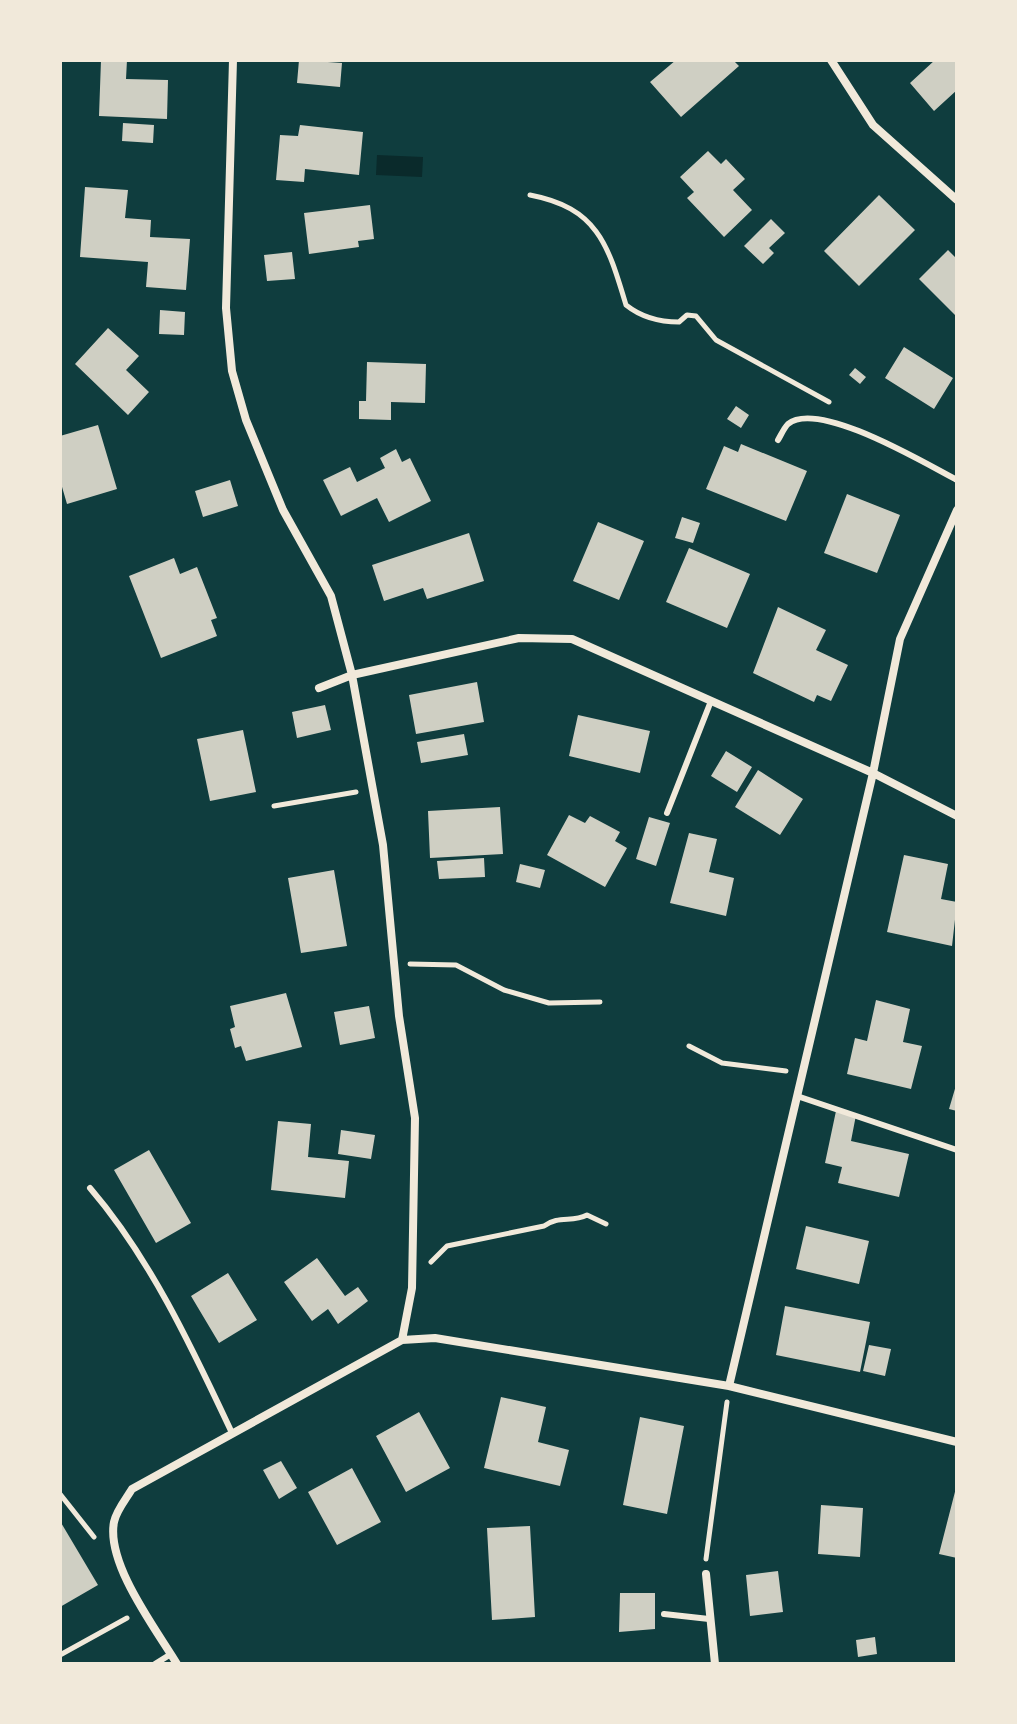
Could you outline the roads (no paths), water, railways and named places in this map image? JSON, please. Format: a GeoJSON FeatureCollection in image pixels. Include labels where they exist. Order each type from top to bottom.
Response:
{"type":"FeatureCollection","features":[{"type":"Feature","properties":{"kind":"street"},"geometry":{"type":"LineString","coordinates":[[233,60],[226,308],[232,371],[246,420],[283,510],[331,596],[352,675],[383,845],[399,1016],[415,1118],[412,1282],[402,1340]]}},
{"type":"Feature","properties":{"kind":"street"},"geometry":{"type":"LineString","coordinates":[[831,60],[873,125],[957,200]]}},
{"type":"Feature","properties":{"kind":"street"},"geometry":{"type":"LineString","coordinates":[[729,1386],[873,773],[900,639],[957,510]]}},
{"type":"Feature","properties":{"kind":"street"},"geometry":{"type":"LineString","coordinates":[[319,688],[352,675],[519,638],[572,639],[873,773],[957,816]]}},
{"type":"Feature","properties":{"kind":"street"},"geometry":{"type":"LineString","coordinates":[[177,1664],[143,1609],[114,1552],[114,1521],[132,1489],[402,1340],[435,1338],[729,1386],[957,1442]]}},
{"type":"Feature","properties":{"kind":"street"},"geometry":{"type":"LineString","coordinates":[[706,1574],[715,1664]]}},
{"type":"Feature","properties":{"kind":"lane"},"geometry":{"type":"LineString","coordinates":[[778,440],[789,423],[803,418],[841,423],[957,480]]}},
{"type":"Feature","properties":{"kind":"lane"},"geometry":{"type":"LineString","coordinates":[[667,813],[711,701]]}},
{"type":"Feature","properties":{"kind":"lane"},"geometry":{"type":"LineString","coordinates":[[797,1096],[957,1150]]}},
{"type":"Feature","properties":{"kind":"lane"},"geometry":{"type":"LineString","coordinates":[[90,1188],[119,1221],[212,1387],[232,1433]]}},
{"type":"Feature","properties":{"kind":"lane"},"geometry":{"type":"LineString","coordinates":[[664,1614],[709,1619]]}},
{"type":"Feature","properties":{"kind":"lane"},"geometry":{"type":"LineString","coordinates":[[155,1664],[171,1654]]}},
{"type":"Feature","properties":{"kind":"water"},"geometry":{"type":"Polygon","coordinates":[[[377,155],[423,157],[422,177],[376,175],[377,155]]]}}]}
